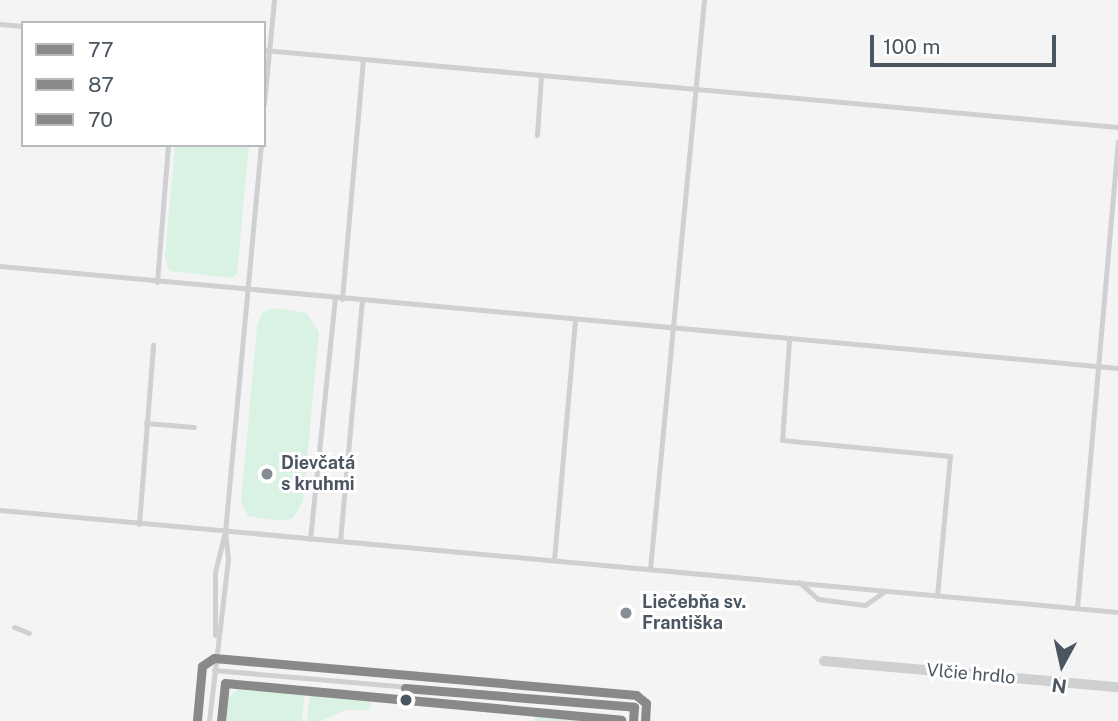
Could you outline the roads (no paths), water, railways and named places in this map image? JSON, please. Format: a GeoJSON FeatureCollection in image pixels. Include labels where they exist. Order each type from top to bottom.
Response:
{"type":"FeatureCollection","features":[{"type":"Feature","properties":{"kind":"street","name":"Vlčie hrdlo"},"geometry":{"type":"LineString","coordinates":[[824,661],[1118,687]]}},
{"type":"Feature","properties":{"kind":"lane"},"geometry":{"type":"LineString","coordinates":[[266,69],[274,0]]}},
{"type":"Feature","properties":{"kind":"lane"},"geometry":{"type":"LineString","coordinates":[[650,569],[704,0]]}},
{"type":"Feature","properties":{"kind":"lane"},"geometry":{"type":"LineString","coordinates":[[0,24],[21,26]]}},
{"type":"Feature","properties":{"kind":"lane"},"geometry":{"type":"LineString","coordinates":[[267,51],[1118,127]]}},
{"type":"Feature","properties":{"kind":"lane"},"geometry":{"type":"LineString","coordinates":[[342,299],[363,60]]}},
{"type":"Feature","properties":{"kind":"lane"},"geometry":{"type":"LineString","coordinates":[[537,135],[541,76]]}},
{"type":"Feature","properties":{"kind":"lane"},"geometry":{"type":"LineString","coordinates":[[1077,608],[1118,142]]}},
{"type":"Feature","properties":{"kind":"lane"},"geometry":{"type":"LineString","coordinates":[[157,282],[168,147]]}},
{"type":"Feature","properties":{"kind":"lane"},"geometry":{"type":"LineString","coordinates":[[215,656],[215,572],[225,532],[261,147]]}},
{"type":"Feature","properties":{"kind":"lane"},"geometry":{"type":"LineString","coordinates":[[0,266],[789,341],[1118,368]]}},
{"type":"Feature","properties":{"kind":"lane"},"geometry":{"type":"LineString","coordinates":[[310,539],[335,299]]}},
{"type":"Feature","properties":{"kind":"lane"},"geometry":{"type":"LineString","coordinates":[[340,541],[362,301]]}},
{"type":"Feature","properties":{"kind":"lane"},"geometry":{"type":"LineString","coordinates":[[554,560],[575,321]]}},
{"type":"Feature","properties":{"kind":"lane"},"geometry":{"type":"LineString","coordinates":[[789,341],[782,440],[950,456],[937,595]]}},
{"type":"Feature","properties":{"kind":"lane"},"geometry":{"type":"LineString","coordinates":[[139,524],[153,345]]}},
{"type":"Feature","properties":{"kind":"lane"},"geometry":{"type":"LineString","coordinates":[[146,423],[194,427]]}},
{"type":"Feature","properties":{"kind":"lane"},"geometry":{"type":"LineString","coordinates":[[0,510],[1118,612]]}},
{"type":"Feature","properties":{"kind":"lane"},"geometry":{"type":"LineString","coordinates":[[209,721],[228,559],[225,532]]}},
{"type":"Feature","properties":{"kind":"lane"},"geometry":{"type":"LineString","coordinates":[[799,582],[818,599],[865,605],[885,591]]}},
{"type":"Feature","properties":{"kind":"lane"},"geometry":{"type":"LineString","coordinates":[[14,627],[29,633]]}},
{"type":"Feature","properties":{"kind":"lane"},"geometry":{"type":"LineString","coordinates":[[214,670],[634,707],[633,721]]}},
{"type":"Feature","properties":{"kind":"place","name":"Dievčatá s kruhmi"},"geometry":{"type":"Point","coordinates":[267,474]}},
{"type":"Feature","properties":{"kind":"place","name":"Liečebňa sv. Františka"},"geometry":{"type":"Point","coordinates":[626,613]}}]}
